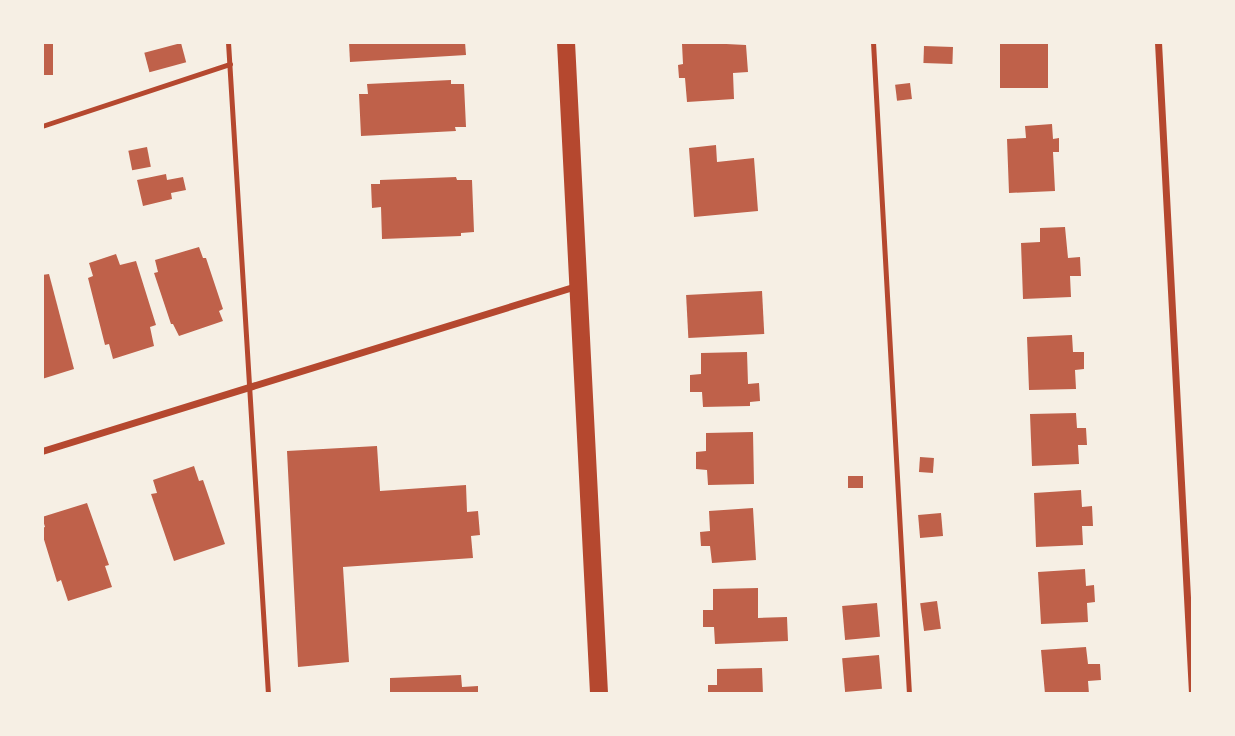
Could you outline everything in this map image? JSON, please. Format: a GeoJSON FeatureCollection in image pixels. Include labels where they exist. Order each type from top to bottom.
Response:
{"type":"FeatureCollection","features":[{"type":"Feature","properties":{"kind":"main road"},"geometry":{"type":"LineString","coordinates":[[566,42],[599,694]]}},
{"type":"Feature","properties":{"kind":"street"},"geometry":{"type":"LineString","coordinates":[[1158,42],[1192,694]]}},
{"type":"Feature","properties":{"kind":"street"},"geometry":{"type":"LineString","coordinates":[[42,451],[579,286]]}},
{"type":"Feature","properties":{"kind":"lane"},"geometry":{"type":"LineString","coordinates":[[228,42],[268,694]]}},
{"type":"Feature","properties":{"kind":"lane"},"geometry":{"type":"LineString","coordinates":[[873,42],[909,694]]}},
{"type":"Feature","properties":{"kind":"lane"},"geometry":{"type":"LineString","coordinates":[[42,126],[230,64]]}},
{"type":"Feature","properties":{"kind":"building"},"geometry":{"type":"Polygon","coordinates":[[[42,42],[53,42],[53,75],[42,75],[42,42]]]}},
{"type":"Feature","properties":{"kind":"building"},"geometry":{"type":"Polygon","coordinates":[[[349,42],[465,42],[466,55],[350,62],[349,42]]]}},
{"type":"Feature","properties":{"kind":"building"},"geometry":{"type":"Polygon","coordinates":[[[1000,42],[1048,42],[1048,88],[1000,88],[1000,42]]]}},
{"type":"Feature","properties":{"kind":"building"},"geometry":{"type":"Polygon","coordinates":[[[181,43],[186,62],[149,72],[144,53],[181,43]]]}},
{"type":"Feature","properties":{"kind":"building"},"geometry":{"type":"Polygon","coordinates":[[[682,44],[746,45],[748,72],[733,73],[734,99],[687,102],[685,78],[679,78],[678,65],[683,64],[682,44]]]}},
{"type":"Feature","properties":{"kind":"building"},"geometry":{"type":"Polygon","coordinates":[[[924,46],[953,47],[952,64],[923,63],[924,46]]]}},
{"type":"Feature","properties":{"kind":"building"},"geometry":{"type":"Polygon","coordinates":[[[451,80],[451,84],[464,84],[466,127],[455,127],[456,131],[361,136],[359,94],[368,94],[367,84],[451,80]]]}},
{"type":"Feature","properties":{"kind":"building"},"geometry":{"type":"Polygon","coordinates":[[[910,83],[912,99],[897,101],[895,85],[910,83]]]}},
{"type":"Feature","properties":{"kind":"building"},"geometry":{"type":"Polygon","coordinates":[[[1052,124],[1053,139],[1059,138],[1059,152],[1053,152],[1055,191],[1009,193],[1007,139],[1026,138],[1025,126],[1052,124]]]}},
{"type":"Feature","properties":{"kind":"building"},"geometry":{"type":"Polygon","coordinates":[[[716,145],[717,162],[754,158],[758,211],[694,217],[689,148],[716,145]]]}},
{"type":"Feature","properties":{"kind":"building"},"geometry":{"type":"Polygon","coordinates":[[[147,147],[151,167],[132,170],[128,151],[147,147]]]}},
{"type":"Feature","properties":{"kind":"building"},"geometry":{"type":"Polygon","coordinates":[[[166,174],[167,180],[183,177],[186,190],[171,193],[172,199],[143,206],[137,180],[166,174]]]}},
{"type":"Feature","properties":{"kind":"building"},"geometry":{"type":"Polygon","coordinates":[[[456,177],[457,180],[472,180],[474,232],[461,233],[461,236],[382,239],[381,207],[372,208],[371,184],[380,184],[380,180],[456,177]]]}},
{"type":"Feature","properties":{"kind":"building"},"geometry":{"type":"Polygon","coordinates":[[[1065,227],[1068,258],[1080,257],[1081,276],[1070,276],[1071,297],[1023,299],[1021,243],[1040,242],[1040,228],[1065,227]]]}},
{"type":"Feature","properties":{"kind":"building"},"geometry":{"type":"Polygon","coordinates":[[[199,247],[203,258],[206,258],[223,309],[219,311],[223,321],[179,336],[171,324],[154,273],[158,272],[155,260],[199,247]]]}},
{"type":"Feature","properties":{"kind":"building"},"geometry":{"type":"Polygon","coordinates":[[[116,254],[120,265],[136,261],[156,325],[150,327],[154,346],[113,359],[109,344],[105,345],[88,278],[93,276],[89,263],[116,254]]]}},
{"type":"Feature","properties":{"kind":"building"},"geometry":{"type":"Polygon","coordinates":[[[49,274],[74,369],[42,379],[42,275],[49,274]]]}},
{"type":"Feature","properties":{"kind":"building"},"geometry":{"type":"Polygon","coordinates":[[[762,291],[764,334],[688,338],[686,295],[762,291]]]}},
{"type":"Feature","properties":{"kind":"building"},"geometry":{"type":"Polygon","coordinates":[[[1072,335],[1073,352],[1084,352],[1084,369],[1075,370],[1076,389],[1029,390],[1027,337],[1072,335]]]}},
{"type":"Feature","properties":{"kind":"building"},"geometry":{"type":"Polygon","coordinates":[[[747,352],[748,384],[759,383],[760,401],[750,402],[750,406],[703,407],[702,392],[690,392],[690,375],[701,374],[701,353],[747,352]]]}},
{"type":"Feature","properties":{"kind":"building"},"geometry":{"type":"Polygon","coordinates":[[[1076,413],[1077,428],[1086,428],[1087,445],[1078,445],[1079,464],[1032,466],[1030,414],[1076,413]]]}},
{"type":"Feature","properties":{"kind":"building"},"geometry":{"type":"Polygon","coordinates":[[[753,432],[754,484],[708,485],[707,470],[696,469],[696,452],[706,451],[706,433],[753,432]]]}},
{"type":"Feature","properties":{"kind":"building"},"geometry":{"type":"Polygon","coordinates":[[[377,446],[380,491],[466,485],[467,512],[478,511],[480,535],[471,536],[473,558],[343,567],[349,662],[298,667],[287,451],[377,446]]]}},
{"type":"Feature","properties":{"kind":"building"},"geometry":{"type":"Polygon","coordinates":[[[920,457],[934,458],[933,473],[919,472],[920,457]]]}},
{"type":"Feature","properties":{"kind":"building"},"geometry":{"type":"Polygon","coordinates":[[[194,466],[199,481],[203,480],[225,544],[174,561],[151,494],[157,493],[153,480],[194,466]]]}},
{"type":"Feature","properties":{"kind":"building"},"geometry":{"type":"Polygon","coordinates":[[[848,476],[863,476],[863,488],[848,488],[848,476]]]}},
{"type":"Feature","properties":{"kind":"building"},"geometry":{"type":"Polygon","coordinates":[[[1081,490],[1082,507],[1092,506],[1093,526],[1082,526],[1083,545],[1036,547],[1034,493],[1081,490]]]}},
{"type":"Feature","properties":{"kind":"building"},"geometry":{"type":"Polygon","coordinates":[[[87,503],[109,565],[105,566],[112,587],[68,601],[61,580],[57,582],[42,533],[42,528],[45,527],[42,517],[87,503]]]}},
{"type":"Feature","properties":{"kind":"building"},"geometry":{"type":"Polygon","coordinates":[[[753,508],[756,560],[712,563],[710,546],[701,546],[700,532],[710,531],[709,511],[753,508]]]}},
{"type":"Feature","properties":{"kind":"building"},"geometry":{"type":"Polygon","coordinates":[[[941,513],[943,536],[920,538],[918,515],[941,513]]]}},
{"type":"Feature","properties":{"kind":"building"},"geometry":{"type":"Polygon","coordinates":[[[1085,569],[1086,586],[1094,585],[1095,602],[1087,603],[1088,622],[1041,624],[1038,572],[1085,569]]]}},
{"type":"Feature","properties":{"kind":"building"},"geometry":{"type":"Polygon","coordinates":[[[758,588],[758,618],[787,617],[788,641],[715,644],[714,627],[703,627],[703,610],[713,610],[713,589],[758,588]]]}},
{"type":"Feature","properties":{"kind":"building"},"geometry":{"type":"Polygon","coordinates":[[[937,601],[941,629],[924,631],[920,603],[937,601]]]}},
{"type":"Feature","properties":{"kind":"building"},"geometry":{"type":"Polygon","coordinates":[[[877,603],[880,637],[845,640],[842,606],[877,603]]]}},
{"type":"Feature","properties":{"kind":"building"},"geometry":{"type":"Polygon","coordinates":[[[1086,647],[1088,664],[1100,664],[1101,680],[1088,681],[1089,694],[1045,694],[1041,650],[1086,647]]]}},
{"type":"Feature","properties":{"kind":"building"},"geometry":{"type":"Polygon","coordinates":[[[879,655],[882,689],[845,692],[842,658],[879,655]]]}},
{"type":"Feature","properties":{"kind":"building"},"geometry":{"type":"Polygon","coordinates":[[[762,668],[763,694],[708,694],[708,685],[717,685],[717,669],[762,668]]]}},
{"type":"Feature","properties":{"kind":"building"},"geometry":{"type":"Polygon","coordinates":[[[461,675],[462,687],[478,686],[478,694],[390,694],[390,678],[461,675]]]}}]}
